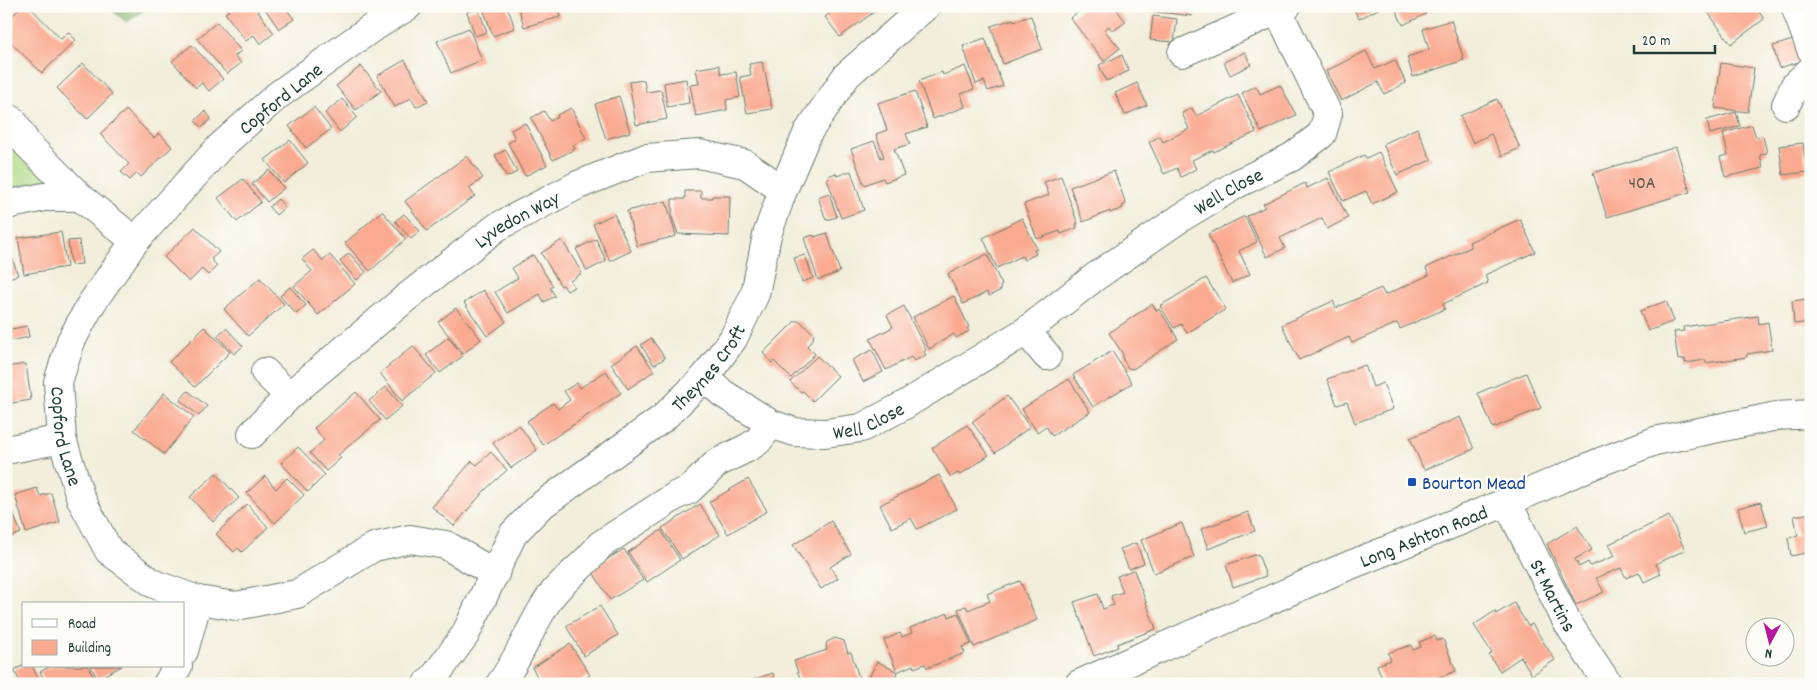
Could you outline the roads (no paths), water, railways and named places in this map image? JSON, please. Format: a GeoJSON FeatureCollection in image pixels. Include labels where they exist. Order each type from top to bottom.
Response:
{"type":"FeatureCollection","features":[{"type":"Feature","properties":{"kind":"street","name":"Copford Lane"},"geometry":{"type":"LineString","coordinates":[[408,6],[369,30],[278,95],[220,147],[135,241],[91,304],[71,340],[58,382],[62,439],[81,499],[109,551],[154,584],[198,600],[236,606],[297,594],[374,547],[410,539],[446,545],[495,574]]}},
{"type":"Feature","properties":{"kind":"street","name":"Theynes Croft"},"geometry":{"type":"LineString","coordinates":[[427,684],[465,635],[513,534],[539,507],[663,418],[705,377],[733,339],[755,294],[767,235],[783,190],[808,132],[847,75],[926,6]]}},
{"type":"Feature","properties":{"kind":"street"},"geometry":{"type":"LineString","coordinates":[[1795,6],[1811,49]]}},
{"type":"Feature","properties":{"kind":"street","name":"Well Close"},"geometry":{"type":"LineString","coordinates":[[705,377],[722,393],[771,424],[796,432],[825,433],[861,428],[903,406],[1026,331],[1095,278],[1182,217],[1236,184],[1292,157],[1322,134],[1328,114],[1283,8],[1182,54]]}},
{"type":"Feature","properties":{"kind":"street"},"geometry":{"type":"LineString","coordinates":[[1786,105],[1795,85],[1811,70]]}},
{"type":"Feature","properties":{"kind":"street"},"geometry":{"type":"LineString","coordinates":[[6,117],[13,121],[28,144],[80,197],[135,241]]}},
{"type":"Feature","properties":{"kind":"street","name":"Lyvedon Way"},"geometry":{"type":"LineString","coordinates":[[252,434],[289,396],[407,297],[497,227],[578,185],[646,158],[699,154],[745,164],[783,190]]}},
{"type":"Feature","properties":{"kind":"street"},"geometry":{"type":"LineString","coordinates":[[6,205],[44,197],[80,197]]}},
{"type":"Feature","properties":{"kind":"street"},"geometry":{"type":"LineString","coordinates":[[1026,331],[1047,356]]}},
{"type":"Feature","properties":{"kind":"street"},"geometry":{"type":"LineString","coordinates":[[265,372],[289,396]]}},
{"type":"Feature","properties":{"kind":"street","name":"Long Ashton Road"},"geometry":{"type":"LineString","coordinates":[[1079,684],[1338,570],[1655,441],[1777,416],[1811,414]]}},
{"type":"Feature","properties":{"kind":"street"},"geometry":{"type":"LineString","coordinates":[[500,684],[517,660],[529,634],[551,596],[559,586],[592,556],[600,545],[677,495],[689,490],[717,463],[758,441],[771,424]]}},
{"type":"Feature","properties":{"kind":"street"},"geometry":{"type":"LineString","coordinates":[[6,450],[62,439]]}},
{"type":"Feature","properties":{"kind":"street","name":"St Martins"},"geometry":{"type":"LineString","coordinates":[[1507,502],[1567,622],[1608,684]]}},
{"type":"Feature","properties":{"kind":"street"},"geometry":{"type":"LineString","coordinates":[[185,647],[198,600]]}},
{"type":"Feature","properties":{"kind":"street"},"geometry":{"type":"LineString","coordinates":[[167,684],[177,668]]}},
{"type":"Feature","properties":{"kind":"place","name":"Bourton Mead"},"geometry":{"type":"Point","coordinates":[1412,482]}}]}
